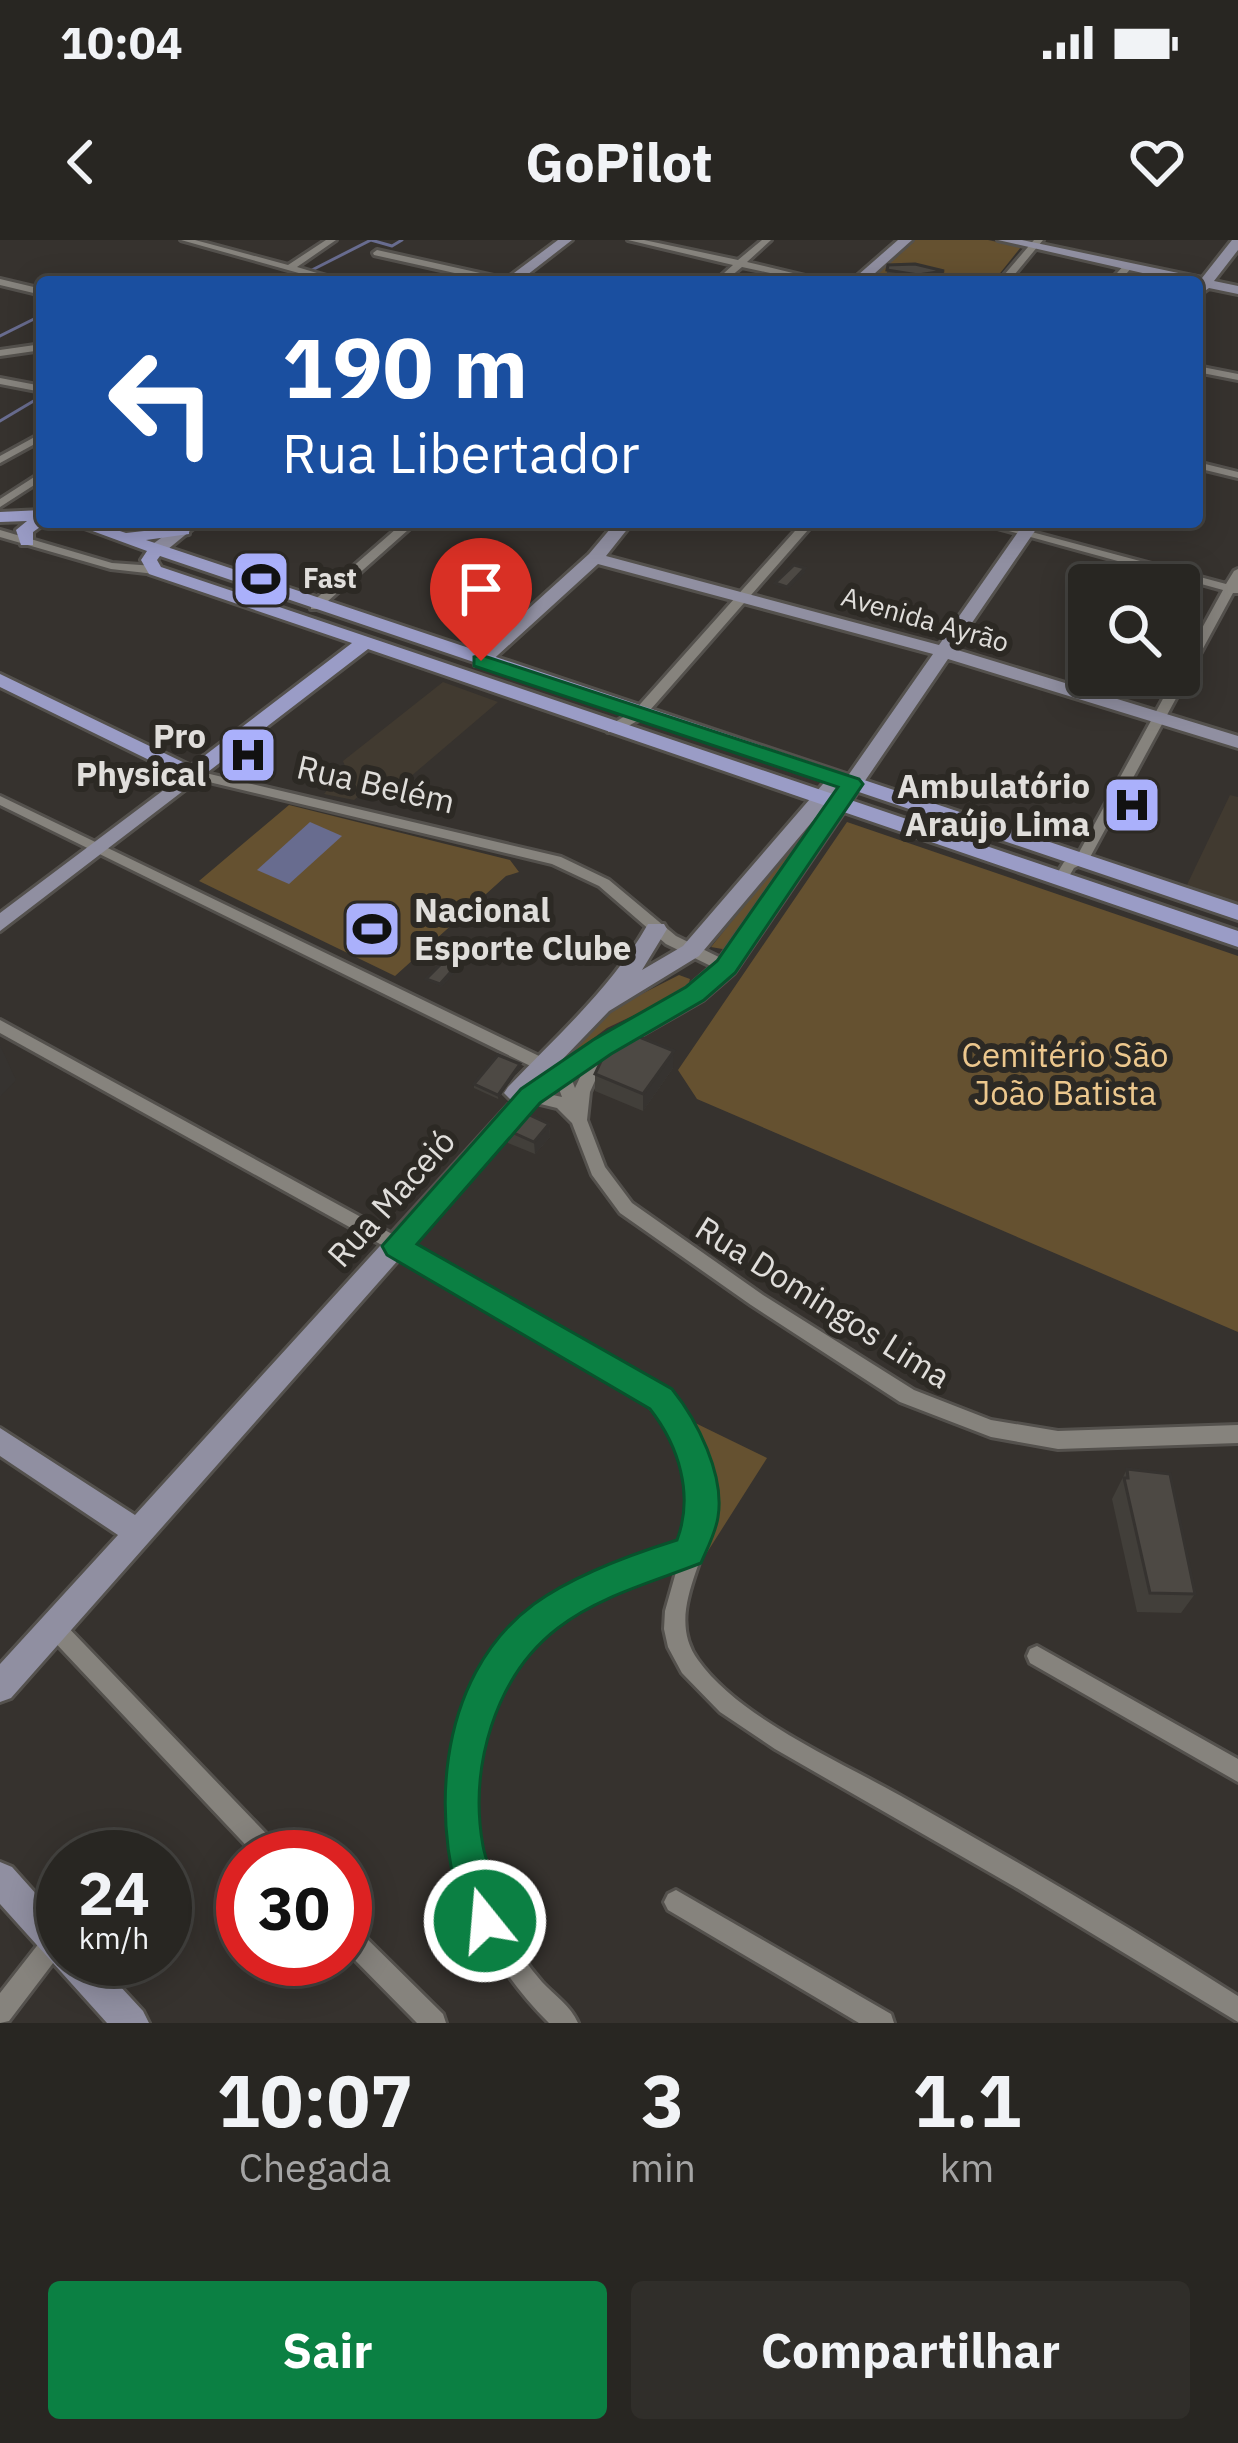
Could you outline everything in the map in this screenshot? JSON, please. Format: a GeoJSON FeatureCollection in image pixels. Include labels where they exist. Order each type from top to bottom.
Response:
{"type":"FeatureCollection","features":[{"type":"Feature","properties":{"kind":"main road"},"geometry":{"type":"LineString","coordinates":[[516,276],[566,240]]}},
{"type":"Feature","properties":{"kind":"main road"},"geometry":{"type":"LineString","coordinates":[[864,276],[907,240]]}},
{"type":"Feature","properties":{"kind":"main road"},"geometry":{"type":"LineString","coordinates":[[1004,240],[1036,243],[1161,276]]}},
{"type":"Feature","properties":{"kind":"main road"},"geometry":{"type":"LineString","coordinates":[[1203,285],[1238,241]]}},
{"type":"Feature","properties":{"kind":"main road"},"geometry":{"type":"LineString","coordinates":[[1203,288],[1238,290]]}},
{"type":"Feature","properties":{"kind":"main road"},"geometry":{"type":"LineString","coordinates":[[0,517],[36,516]]}},
{"type":"Feature","properties":{"kind":"main road"},"geometry":{"type":"LineString","coordinates":[[27,541],[24,530],[36,520]]}},
{"type":"Feature","properties":{"kind":"main road"},"geometry":{"type":"LineString","coordinates":[[93,528],[156,560],[362,644],[1238,939]]}},
{"type":"Feature","properties":{"kind":"main road"},"geometry":{"type":"LineString","coordinates":[[113,535],[148,536],[180,528]]}},
{"type":"Feature","properties":{"kind":"main road"},"geometry":{"type":"LineString","coordinates":[[156,560],[186,528]]}},
{"type":"Feature","properties":{"kind":"main road"},"geometry":{"type":"LineString","coordinates":[[481,661],[598,555],[621,528]]}},
{"type":"Feature","properties":{"kind":"main road","name":"Rua Maceió"},"geometry":{"type":"LineString","coordinates":[[0,1687],[391,1243],[553,1069],[695,994],[726,967],[844,782],[1030,528]]}},
{"type":"Feature","properties":{"kind":"main road","name":"Avenida Ayrão"},"geometry":{"type":"LineString","coordinates":[[598,555],[862,624],[1238,738]]}},
{"type":"Feature","properties":{"kind":"main road"},"geometry":{"type":"LineString","coordinates":[[156,560],[315,606],[1238,913]]}},
{"type":"Feature","properties":{"kind":"main road"},"geometry":{"type":"LineString","coordinates":[[0,924],[362,644]]}},
{"type":"Feature","properties":{"kind":"main road","name":"Rua Belém"},"geometry":{"type":"LineString","coordinates":[[0,680],[193,774]]}},
{"type":"Feature","properties":{"kind":"main road","name":"Rua Maceió"},"geometry":{"type":"LineString","coordinates":[[0,1662],[125,1523],[530,1096],[601,1005],[691,951],[830,803]]}},
{"type":"Feature","properties":{"kind":"main road"},"geometry":{"type":"LineString","coordinates":[[601,1005],[642,956],[656,929]]}},
{"type":"Feature","properties":{"kind":"main road"},"geometry":{"type":"LineString","coordinates":[[664,971],[697,972],[701,981],[695,994]]}},
{"type":"Feature","properties":{"kind":"main road"},"geometry":{"type":"LineString","coordinates":[[0,1441],[125,1523]]}},
{"type":"Feature","properties":{"kind":"main road"},"geometry":{"type":"LineString","coordinates":[[0,1879],[36,1920]]}},
{"type":"Feature","properties":{"kind":"main road"},"geometry":{"type":"LineString","coordinates":[[97,1986],[131,2023]]}},
{"type":"Feature","properties":{"kind":"street"},"geometry":{"type":"LineString","coordinates":[[185,240],[317,276]]}},
{"type":"Feature","properties":{"kind":"street"},"geometry":{"type":"LineString","coordinates":[[289,268],[332,240]]}},
{"type":"Feature","properties":{"kind":"street"},"geometry":{"type":"LineString","coordinates":[[632,240],[798,276]]}},
{"type":"Feature","properties":{"kind":"street"},"geometry":{"type":"LineString","coordinates":[[725,276],[766,240]]}},
{"type":"Feature","properties":{"kind":"street"},"geometry":{"type":"LineString","coordinates":[[1008,276],[1036,243]]}},
{"type":"Feature","properties":{"kind":"street"},"geometry":{"type":"LineString","coordinates":[[376,253],[481,276]]}},
{"type":"Feature","properties":{"kind":"street"},"geometry":{"type":"LineString","coordinates":[[1119,276],[1128,266]]}},
{"type":"Feature","properties":{"kind":"street"},"geometry":{"type":"LineString","coordinates":[[4,286],[36,291]]}},
{"type":"Feature","properties":{"kind":"street"},"geometry":{"type":"LineString","coordinates":[[0,353],[36,348]]}},
{"type":"Feature","properties":{"kind":"street"},"geometry":{"type":"LineString","coordinates":[[1203,370],[1238,377]]}},
{"type":"Feature","properties":{"kind":"street"},"geometry":{"type":"LineString","coordinates":[[0,381],[36,385]]}},
{"type":"Feature","properties":{"kind":"street"},"geometry":{"type":"LineString","coordinates":[[0,460],[36,439]]}},
{"type":"Feature","properties":{"kind":"street"},"geometry":{"type":"LineString","coordinates":[[1203,466],[1238,475]]}},
{"type":"Feature","properties":{"kind":"street"},"geometry":{"type":"LineString","coordinates":[[0,504],[36,479]]}},
{"type":"Feature","properties":{"kind":"street"},"geometry":{"type":"LineString","coordinates":[[0,504],[36,515]]}},
{"type":"Feature","properties":{"kind":"street"},"geometry":{"type":"LineString","coordinates":[[315,606],[404,528]]}},
{"type":"Feature","properties":{"kind":"street"},"geometry":{"type":"LineString","coordinates":[[623,733],[804,528]]}},
{"type":"Feature","properties":{"kind":"street"},"geometry":{"type":"LineString","coordinates":[[1030,528],[1234,589]]}},
{"type":"Feature","properties":{"kind":"street"},"geometry":{"type":"LineString","coordinates":[[0,533],[111,566],[156,560]]}},
{"type":"Feature","properties":{"kind":"street"},"geometry":{"type":"LineString","coordinates":[[1069,883],[1086,871],[1082,861],[1234,589],[1238,573]]}},
{"type":"Feature","properties":{"kind":"street"},"geometry":{"type":"LineString","coordinates":[[623,733],[639,714]]}},
{"type":"Feature","properties":{"kind":"street","name":"Rua Belém"},"geometry":{"type":"LineString","coordinates":[[193,774],[556,860],[604,883],[656,929],[726,967]]}},
{"type":"Feature","properties":{"kind":"street"},"geometry":{"type":"LineString","coordinates":[[0,800],[553,1069]]}},
{"type":"Feature","properties":{"kind":"street"},"geometry":{"type":"LineString","coordinates":[[0,1026],[632,1379],[670,1409],[686,1438],[700,1484],[702,1516],[674,1603],[673,1628],[679,1650],[710,1689],[834,1770],[1235,2000]]}},
{"type":"Feature","properties":{"kind":"street"},"geometry":{"type":"LineString","coordinates":[[581,1123],[582,1092],[602,1047]]}},
{"type":"Feature","properties":{"kind":"street","name":"Rua Domingos Lima"},"geometry":{"type":"LineString","coordinates":[[553,1069],[609,1189],[649,1227],[826,1346],[929,1407],[991,1428],[1058,1439],[1238,1434]]}},
{"type":"Feature","properties":{"kind":"street"},"geometry":{"type":"LineString","coordinates":[[530,1096],[562,1103],[581,1123]]}},
{"type":"Feature","properties":{"kind":"street"},"geometry":{"type":"LineString","coordinates":[[566,2023],[508,1962],[485,1921],[470,1880],[463,1786],[470,1737],[487,1690],[511,1649],[547,1615],[638,1568],[689,1552]]}},
{"type":"Feature","properties":{"kind":"street"},"geometry":{"type":"LineString","coordinates":[[54,1627],[247,1830]]}},
{"type":"Feature","properties":{"kind":"street"},"geometry":{"type":"LineString","coordinates":[[1037,1656],[1238,1771]]}},
{"type":"Feature","properties":{"kind":"street"},"geometry":{"type":"LineString","coordinates":[[676,1903],[882,2023]]}},
{"type":"Feature","properties":{"kind":"street"},"geometry":{"type":"LineString","coordinates":[[372,1960],[434,2023]]}},
{"type":"Feature","properties":{"kind":"street"},"geometry":{"type":"LineString","coordinates":[[0,2012],[36,1977]]}},
{"type":"Feature","properties":{"kind":"shaded area"},"geometry":{"type":"Polygon","coordinates":[[[443,682],[498,702],[403,783],[382,776],[354,800],[324,794],[346,769],[343,761],[443,682]]]}},
{"type":"Feature","properties":{"kind":"shaded area"},"geometry":{"type":"Polygon","coordinates":[[[1230,795],[1238,797],[1238,909],[1184,891],[1230,795]]]}},
{"type":"Feature","properties":{"kind":"green space"},"geometry":{"type":"Polygon","coordinates":[[[913,240],[988,240],[1021,247],[998,276],[872,276],[913,240]]]}},
{"type":"Feature","properties":{"kind":"green space","name":"Nacional Esporte Clube"},"geometry":{"type":"Polygon","coordinates":[[[289,805],[510,860],[519,872],[506,876],[395,976],[199,881],[289,805]]]}},
{"type":"Feature","properties":{"kind":"green space"},"geometry":{"type":"Polygon","coordinates":[[[824,805],[829,807],[728,950],[711,947],[824,805]]]}},
{"type":"Feature","properties":{"kind":"green space","name":"Cemitério São João Batista"},"geometry":{"type":"Polygon","coordinates":[[[847,822],[1238,956],[1238,1332],[697,1099],[678,1070],[847,822]]]}},
{"type":"Feature","properties":{"kind":"green space"},"geometry":{"type":"Polygon","coordinates":[[[679,975],[690,979],[687,990],[607,1028],[528,1087],[608,1011],[679,975]]]}},
{"type":"Feature","properties":{"kind":"green space"},"geometry":{"type":"Polygon","coordinates":[[[687,1419],[767,1458],[687,1584],[702,1467],[687,1419]]]}},
{"type":"Feature","properties":{"kind":"water"},"geometry":{"type":"Polygon","coordinates":[[[310,822],[342,836],[289,884],[257,870],[310,822]]]}},
{"type":"Feature","properties":{"kind":"building"},"geometry":{"type":"Polygon","coordinates":[[[915,264],[944,271],[918,275],[887,270],[888,265],[915,264]]]}},
{"type":"Feature","properties":{"kind":"building"},"geometry":{"type":"Polygon","coordinates":[[[794,565],[805,568],[787,587],[775,583],[794,565]]]}},
{"type":"Feature","properties":{"kind":"building"},"geometry":{"type":"Polygon","coordinates":[[[445,960],[457,965],[440,984],[426,979],[445,960]]]}},
{"type":"Feature","properties":{"kind":"building"},"geometry":{"type":"Polygon","coordinates":[[[627,1032],[674,1051],[643,1094],[595,1074],[610,1042],[627,1032]]]}},
{"type":"Feature","properties":{"kind":"building"},"geometry":{"type":"Polygon","coordinates":[[[498,1055],[520,1064],[498,1095],[474,1084],[498,1055]]]}},
{"type":"Feature","properties":{"kind":"building"},"geometry":{"type":"Polygon","coordinates":[[[523,1112],[549,1124],[534,1142],[507,1130],[523,1112]]]}},
{"type":"Feature","properties":{"kind":"building"},"geometry":{"type":"Polygon","coordinates":[[[1127,1469],[1170,1474],[1195,1594],[1150,1593],[1124,1478],[1128,1478],[1127,1469]]]}},
{"type":"Feature","properties":{"kind":"waterway"},"geometry":{"type":"LineString","coordinates":[[310,271],[371,240],[392,246],[402,240]]}},
{"type":"Feature","properties":{"kind":"waterway"},"geometry":{"type":"LineString","coordinates":[[283,276],[296,273]]}},
{"type":"Feature","properties":{"kind":"waterway"},"geometry":{"type":"LineString","coordinates":[[0,336],[36,318]]}},
{"type":"Feature","properties":{"kind":"waterway"},"geometry":{"type":"LineString","coordinates":[[0,421],[36,400]]}},
{"type":"Feature","properties":{"kind":"place","name":"Fast"},"geometry":{"type":"Point","coordinates":[261,579]}},
{"type":"Feature","properties":{"kind":"place","name":"Pro Physical"},"geometry":{"type":"Point","coordinates":[248,755]}},
{"type":"Feature","properties":{"kind":"place","name":"Ambulatório Araújo Lima"},"geometry":{"type":"Point","coordinates":[1132,805]}},
{"type":"Feature","properties":{"kind":"place","name":"Nacional Esporte Clube"},"geometry":{"type":"Point","coordinates":[372,929]}},
{"type":"Feature","properties":{"kind":"route"},"geometry":{"type":"LineString","coordinates":[[481,661],[851,784],[726,967],[695,994],[602,1047],[530,1096],[397,1246],[661,1399],[679,1422],[700,1484],[702,1516],[689,1552],[610,1580],[547,1615],[511,1649],[487,1690],[470,1737],[463,1786],[464,1844],[470,1880],[485,1921]]}}]}
